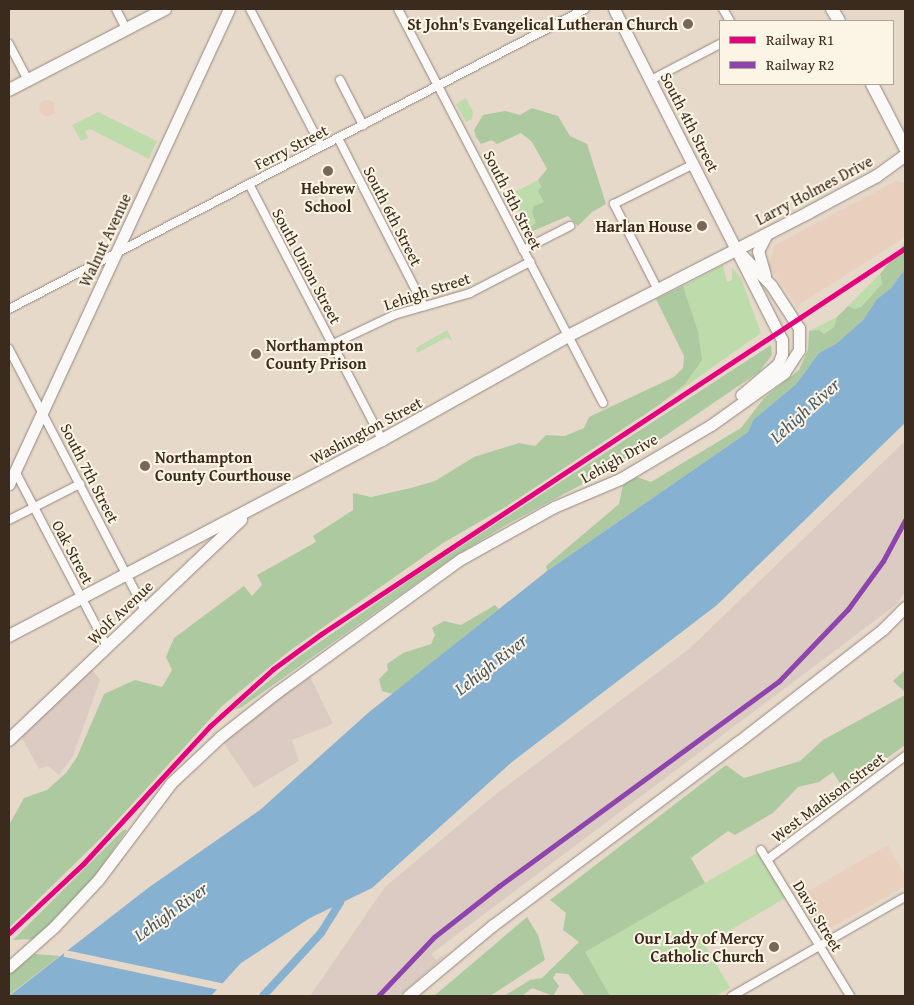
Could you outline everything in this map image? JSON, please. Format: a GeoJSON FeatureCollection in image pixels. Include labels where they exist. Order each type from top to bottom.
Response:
{"type":"FeatureCollection","features":[{"type":"Feature","properties":{"kind":"main road"},"geometry":{"type":"LineString","coordinates":[[9,90],[165,9]]}},
{"type":"Feature","properties":{"kind":"main road"},"geometry":{"type":"LineString","coordinates":[[832,9],[838,20]]}},
{"type":"Feature","properties":{"kind":"main road"},"geometry":{"type":"LineString","coordinates":[[873,85],[905,148]]}},
{"type":"Feature","properties":{"kind":"main road","name":"Larry Holmes Drive"},"geometry":{"type":"LineString","coordinates":[[737,250],[877,176],[905,156]]}},
{"type":"Feature","properties":{"kind":"main road","name":"Washington Street"},"geometry":{"type":"LineString","coordinates":[[9,636],[382,440],[568,336],[737,250]]}},
{"type":"Feature","properties":{"kind":"main road","name":"Wolf Avenue"},"geometry":{"type":"LineString","coordinates":[[9,740],[254,508]]}},
{"type":"Feature","properties":{"kind":"main road"},"geometry":{"type":"LineString","coordinates":[[200,537],[206,553]]}},
{"type":"Feature","properties":{"kind":"street"},"geometry":{"type":"LineString","coordinates":[[116,9],[126,29]]}},
{"type":"Feature","properties":{"kind":"street","name":"Walnut Avenue"},"geometry":{"type":"LineString","coordinates":[[9,484],[229,9]]}},
{"type":"Feature","properties":{"kind":"street"},"geometry":{"type":"LineString","coordinates":[[250,9],[321,146]]}},
{"type":"Feature","properties":{"kind":"street","name":"South 5th Street"},"geometry":{"type":"LineString","coordinates":[[398,9],[603,403]]}},
{"type":"Feature","properties":{"kind":"street","name":"Ferry Street"},"geometry":{"type":"LineString","coordinates":[[9,309],[586,9]]}},
{"type":"Feature","properties":{"kind":"street","name":"South 4th Street"},"geometry":{"type":"LineString","coordinates":[[614,9],[737,250]]}},
{"type":"Feature","properties":{"kind":"street"},"geometry":{"type":"LineString","coordinates":[[723,9],[729,20]]}},
{"type":"Feature","properties":{"kind":"street"},"geometry":{"type":"LineString","coordinates":[[9,44],[28,80]]}},
{"type":"Feature","properties":{"kind":"street"},"geometry":{"type":"LineString","coordinates":[[651,80],[719,45]]}},
{"type":"Feature","properties":{"kind":"street"},"geometry":{"type":"LineString","coordinates":[[340,80],[363,125]]}},
{"type":"Feature","properties":{"kind":"street","name":"South 6th Street"},"geometry":{"type":"LineString","coordinates":[[338,138],[424,306]]}},
{"type":"Feature","properties":{"kind":"street"},"geometry":{"type":"LineString","coordinates":[[658,290],[614,204],[694,164]]}},
{"type":"Feature","properties":{"kind":"street","name":"South Union Street"},"geometry":{"type":"LineString","coordinates":[[249,184],[382,440]]}},
{"type":"Feature","properties":{"kind":"street"},"geometry":{"type":"LineString","coordinates":[[523,250],[570,226]]}},
{"type":"Feature","properties":{"kind":"street"},"geometry":{"type":"LineString","coordinates":[[766,235],[758,251],[770,285]]}},
{"type":"Feature","properties":{"kind":"street","name":"Lehigh Drive"},"geometry":{"type":"LineString","coordinates":[[9,967],[54,927],[98,880],[171,783],[220,737],[277,692],[461,559],[554,507],[620,479],[777,379],[795,360],[799,328],[770,285],[737,250]]}},
{"type":"Feature","properties":{"kind":"street","name":"Lehigh Drive"},"geometry":{"type":"LineString","coordinates":[[672,447],[769,373],[781,358],[782,338],[740,262],[737,250]]}},
{"type":"Feature","properties":{"kind":"street","name":"Lehigh Street"},"geometry":{"type":"LineString","coordinates":[[333,344],[376,323],[424,306],[470,293],[530,262]]}},
{"type":"Feature","properties":{"kind":"street","name":"South 7th Street"},"geometry":{"type":"LineString","coordinates":[[9,349],[145,610]]}},
{"type":"Feature","properties":{"kind":"street","name":"Oak Street"},"geometry":{"type":"LineString","coordinates":[[14,471],[107,646]]}},
{"type":"Feature","properties":{"kind":"street"},"geometry":{"type":"LineString","coordinates":[[9,520],[80,484]]}},
{"type":"Feature","properties":{"kind":"street"},"geometry":{"type":"LineString","coordinates":[[408,996],[493,925],[740,740],[883,629],[905,608]]}},
{"type":"Feature","properties":{"kind":"street","name":"West Madison Street"},"geometry":{"type":"LineString","coordinates":[[768,859],[905,756]]}},
{"type":"Feature","properties":{"kind":"street","name":"Davis Street"},"geometry":{"type":"LineString","coordinates":[[761,850],[850,996]]}},
{"type":"Feature","properties":{"kind":"street"},"geometry":{"type":"LineString","coordinates":[[732,996],[905,897]]}},
{"type":"Feature","properties":{"kind":"shaded area"},"geometry":{"type":"Polygon","coordinates":[[[44,100],[50,100],[55,105],[53,114],[44,116],[39,111],[39,105],[44,100]]]}},
{"type":"Feature","properties":{"kind":"shaded area"},"geometry":{"type":"Polygon","coordinates":[[[896,181],[905,183],[905,237],[797,306],[768,265],[775,245],[896,181]]]}},
{"type":"Feature","properties":{"kind":"shaded area"},"geometry":{"type":"Polygon","coordinates":[[[905,441],[905,591],[897,604],[431,954],[436,960],[448,953],[399,996],[310,996],[385,887],[496,794],[689,649],[905,441]]]}},
{"type":"Feature","properties":{"kind":"shaded area"},"geometry":{"type":"Polygon","coordinates":[[[91,668],[100,680],[73,756],[59,775],[48,766],[39,769],[21,736],[91,668]]]}},
{"type":"Feature","properties":{"kind":"shaded area"},"geometry":{"type":"Polygon","coordinates":[[[307,670],[333,724],[292,740],[299,761],[254,788],[221,739],[307,670]]]}},
{"type":"Feature","properties":{"kind":"shaded area"},"geometry":{"type":"Polygon","coordinates":[[[888,845],[905,876],[905,886],[820,934],[798,897],[888,845]]]}},
{"type":"Feature","properties":{"kind":"green space"},"geometry":{"type":"Polygon","coordinates":[[[466,98],[473,112],[472,119],[466,122],[456,104],[466,98]]]}},
{"type":"Feature","properties":{"kind":"green space"},"geometry":{"type":"Polygon","coordinates":[[[532,108],[558,116],[570,136],[587,144],[606,204],[592,212],[578,226],[568,216],[528,233],[526,229],[536,223],[532,212],[534,206],[544,202],[538,191],[541,187],[538,180],[547,169],[532,142],[521,133],[497,144],[492,140],[481,144],[476,137],[474,130],[483,115],[505,111],[520,115],[532,108]]]}},
{"type":"Feature","properties":{"kind":"green space"},"geometry":{"type":"Polygon","coordinates":[[[98,112],[157,141],[149,159],[90,129],[85,131],[88,138],[81,141],[72,125],[98,112]]]}},
{"type":"Feature","properties":{"kind":"green space"},"geometry":{"type":"Polygon","coordinates":[[[538,180],[545,202],[540,203],[536,223],[526,229],[511,194],[538,180]]]}},
{"type":"Feature","properties":{"kind":"green space"},"geometry":{"type":"Polygon","coordinates":[[[905,243],[905,269],[891,288],[877,299],[863,320],[837,343],[819,353],[796,384],[753,420],[748,432],[547,571],[546,566],[619,504],[623,485],[637,477],[651,482],[741,428],[764,398],[799,370],[808,350],[809,331],[819,330],[824,334],[834,327],[837,317],[848,306],[855,309],[861,307],[882,284],[880,274],[905,243]]]}},
{"type":"Feature","properties":{"kind":"green space"},"geometry":{"type":"Polygon","coordinates":[[[723,265],[727,282],[732,280],[732,267],[741,278],[761,333],[659,405],[685,384],[698,331],[683,286],[723,265]]]}},
{"type":"Feature","properties":{"kind":"green space"},"geometry":{"type":"Polygon","coordinates":[[[880,274],[882,284],[861,307],[855,309],[848,306],[880,274]]]}},
{"type":"Feature","properties":{"kind":"green space"},"geometry":{"type":"Polygon","coordinates":[[[683,286],[698,331],[702,360],[685,384],[659,405],[507,506],[443,543],[288,652],[222,706],[102,837],[9,928],[9,825],[24,798],[47,790],[66,773],[77,757],[104,694],[135,680],[162,687],[172,670],[166,657],[174,638],[244,586],[252,596],[262,585],[257,575],[316,542],[313,536],[353,510],[353,493],[371,497],[411,488],[435,481],[474,457],[519,443],[535,446],[546,435],[565,436],[584,428],[589,417],[674,377],[683,368],[684,356],[656,299],[683,286]]]}},
{"type":"Feature","properties":{"kind":"green space"},"geometry":{"type":"Polygon","coordinates":[[[837,317],[834,327],[824,334],[819,330],[809,331],[837,317]]]}},
{"type":"Feature","properties":{"kind":"green space"},"geometry":{"type":"Polygon","coordinates":[[[447,330],[453,342],[447,337],[417,353],[416,348],[447,330]]]}},
{"type":"Feature","properties":{"kind":"green space"},"geometry":{"type":"Polygon","coordinates":[[[771,345],[772,355],[759,372],[637,455],[508,524],[455,556],[242,707],[233,710],[298,657],[414,577],[771,345]]]}},
{"type":"Feature","properties":{"kind":"green space"},"geometry":{"type":"Polygon","coordinates":[[[495,605],[499,609],[393,694],[382,691],[379,679],[388,670],[387,664],[403,653],[431,644],[435,635],[432,628],[444,621],[461,625],[495,605]]]}},
{"type":"Feature","properties":{"kind":"green space"},"geometry":{"type":"Polygon","coordinates":[[[905,670],[905,692],[893,681],[905,670]]]}},
{"type":"Feature","properties":{"kind":"green space"},"geometry":{"type":"Polygon","coordinates":[[[905,695],[905,745],[844,790],[833,772],[819,782],[798,787],[773,813],[735,835],[728,831],[691,858],[705,883],[585,952],[610,996],[585,996],[568,974],[556,973],[553,978],[559,986],[553,996],[532,988],[522,996],[504,996],[530,980],[542,978],[579,942],[563,930],[566,913],[550,900],[726,765],[744,778],[800,761],[823,740],[905,695]]]}},
{"type":"Feature","properties":{"kind":"green space"},"geometry":{"type":"Polygon","coordinates":[[[123,830],[127,830],[92,880],[35,939],[13,940],[123,830]]]}},
{"type":"Feature","properties":{"kind":"green space"},"geometry":{"type":"Polygon","coordinates":[[[759,852],[787,897],[705,945],[730,988],[716,996],[610,996],[584,952],[759,852]]]}},
{"type":"Feature","properties":{"kind":"green space"},"geometry":{"type":"Polygon","coordinates":[[[527,917],[538,935],[545,960],[490,996],[434,996],[527,917]]]}},
{"type":"Feature","properties":{"kind":"green space"},"geometry":{"type":"Polygon","coordinates":[[[35,954],[60,956],[9,995],[9,974],[35,954]]]}},
{"type":"Feature","properties":{"kind":"water","name":"Lehigh River"},"geometry":{"type":"Polygon","coordinates":[[[905,269],[905,423],[717,605],[512,762],[372,888],[310,918],[241,963],[211,996],[9,996],[148,888],[260,810],[368,713],[547,571],[748,432],[753,420],[796,384],[819,353],[837,343],[863,320],[877,299],[891,288],[905,269]]]}},
{"type":"Feature","properties":{"kind":"pier"},"geometry":{"type":"Polygon","coordinates":[[[65,950],[225,984],[224,991],[64,957],[65,950]]]}},
{"type":"Feature","properties":{"kind":"waterway"},"geometry":{"type":"LineString","coordinates":[[263,996],[321,933],[340,903]]}},
{"type":"Feature","properties":{"kind":"rail line","name":"R1"},"geometry":{"type":"LineString","coordinates":[[9,933],[83,864],[210,726],[273,669],[321,634],[905,248]]}},
{"type":"Feature","properties":{"kind":"rail line","name":"R2"},"geometry":{"type":"LineString","coordinates":[[378,996],[434,937],[499,886],[779,681],[848,609],[883,561],[905,520]]}},
{"type":"Feature","properties":{"kind":"place","name":"St John's Evangelical Lutheran Church"},"geometry":{"type":"Point","coordinates":[688,24]}},
{"type":"Feature","properties":{"kind":"place","name":"Hebrew School"},"geometry":{"type":"Point","coordinates":[328,171]}},
{"type":"Feature","properties":{"kind":"place","name":"Harlan House"},"geometry":{"type":"Point","coordinates":[702,226]}},
{"type":"Feature","properties":{"kind":"place","name":"Northampton County Prison"},"geometry":{"type":"Point","coordinates":[256,354]}},
{"type":"Feature","properties":{"kind":"place","name":"Northampton County Courthouse"},"geometry":{"type":"Point","coordinates":[145,466]}},
{"type":"Feature","properties":{"kind":"place","name":"Our Lady of Mercy Catholic Church"},"geometry":{"type":"Point","coordinates":[774,947]}}]}
